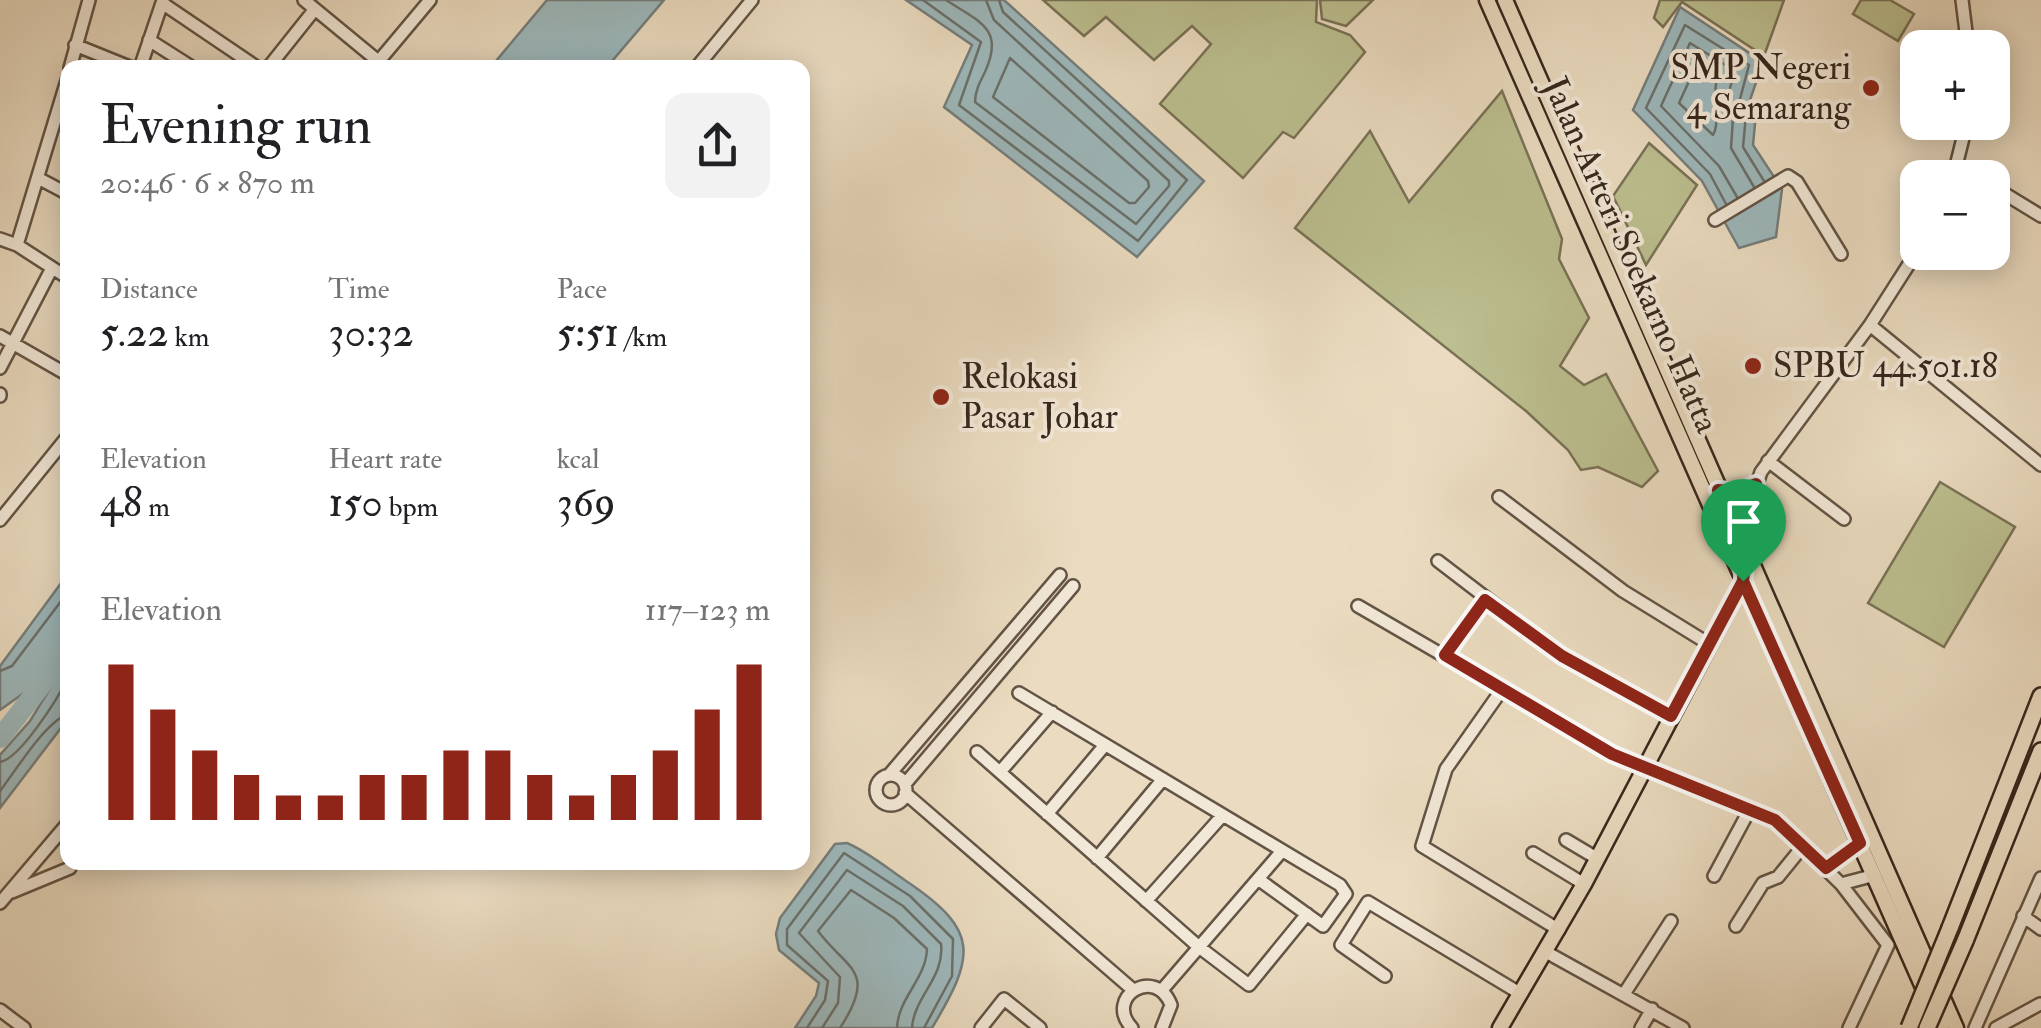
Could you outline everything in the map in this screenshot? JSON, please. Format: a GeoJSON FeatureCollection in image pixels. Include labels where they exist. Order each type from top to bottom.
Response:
{"type":"FeatureCollection","features":[{"type":"Feature","properties":{"kind":"highway"},"geometry":{"type":"LineString","coordinates":[[1909,1028],[2041,696]]}},
{"type":"Feature","properties":{"kind":"highway"},"geometry":{"type":"LineString","coordinates":[[1927,1028],[2041,750]]}},
{"type":"Feature","properties":{"kind":"main road","name":"Jalan Arteri Soekarno Hatta"},"geometry":{"type":"LineString","coordinates":[[1487,0],[1940,1028]]}},
{"type":"Feature","properties":{"kind":"main road","name":"Jalan Arteri Soekarno Hatta"},"geometry":{"type":"LineString","coordinates":[[1505,0],[1744,553],[1956,1028]]}},
{"type":"Feature","properties":{"kind":"main road"},"geometry":{"type":"LineString","coordinates":[[1718,490],[1738,492],[1756,484]]}},
{"type":"Feature","properties":{"kind":"main road"},"geometry":{"type":"LineString","coordinates":[[1500,1028],[1560,930],[1743,581]]}},
{"type":"Feature","properties":{"kind":"street"},"geometry":{"type":"LineString","coordinates":[[72,60],[89,0]]}},
{"type":"Feature","properties":{"kind":"street"},"geometry":{"type":"LineString","coordinates":[[304,0],[372,60]]}},
{"type":"Feature","properties":{"kind":"street"},"geometry":{"type":"LineString","coordinates":[[703,60],[752,0]]}},
{"type":"Feature","properties":{"kind":"street"},"geometry":{"type":"LineString","coordinates":[[1962,0],[1966,30]]}},
{"type":"Feature","properties":{"kind":"street"},"geometry":{"type":"LineString","coordinates":[[379,60],[427,1]]}},
{"type":"Feature","properties":{"kind":"street"},"geometry":{"type":"LineString","coordinates":[[143,60],[163,2],[255,60]]}},
{"type":"Feature","properties":{"kind":"street"},"geometry":{"type":"LineString","coordinates":[[272,60],[316,9]]}},
{"type":"Feature","properties":{"kind":"street"},"geometry":{"type":"LineString","coordinates":[[149,40],[180,60]]}},
{"type":"Feature","properties":{"kind":"street"},"geometry":{"type":"LineString","coordinates":[[76,45],[113,60]]}},
{"type":"Feature","properties":{"kind":"street"},"geometry":{"type":"LineString","coordinates":[[17,245],[60,118]]}},
{"type":"Feature","properties":{"kind":"street"},"geometry":{"type":"LineString","coordinates":[[1715,220],[1788,176],[1797,182],[1841,254]]}},
{"type":"Feature","properties":{"kind":"street"},"geometry":{"type":"LineString","coordinates":[[38,178],[60,190]]}},
{"type":"Feature","properties":{"kind":"street"},"geometry":{"type":"LineString","coordinates":[[2010,197],[2041,216]]}},
{"type":"Feature","properties":{"kind":"street"},"geometry":{"type":"LineString","coordinates":[[0,239],[17,245],[60,273]]}},
{"type":"Feature","properties":{"kind":"street"},"geometry":{"type":"LineString","coordinates":[[0,368],[52,268]]}},
{"type":"Feature","properties":{"kind":"street"},"geometry":{"type":"LineString","coordinates":[[1743,581],[1756,484],[1768,461],[1870,325],[1905,270]]}},
{"type":"Feature","properties":{"kind":"street"},"geometry":{"type":"LineString","coordinates":[[1870,325],[2041,465]]}},
{"type":"Feature","properties":{"kind":"street"},"geometry":{"type":"LineString","coordinates":[[0,336],[60,370]]}},
{"type":"Feature","properties":{"kind":"street"},"geometry":{"type":"LineString","coordinates":[[0,520],[60,446]]}},
{"type":"Feature","properties":{"kind":"street"},"geometry":{"type":"LineString","coordinates":[[1768,461],[1844,519]]}},
{"type":"Feature","properties":{"kind":"street"},"geometry":{"type":"LineString","coordinates":[[1500,496],[1623,590],[1709,644]]}},
{"type":"Feature","properties":{"kind":"street"},"geometry":{"type":"LineString","coordinates":[[1438,561],[1562,656],[1671,716]]}},
{"type":"Feature","properties":{"kind":"street"},"geometry":{"type":"LineString","coordinates":[[1060,575],[878,782],[879,800],[896,804],[905,788],[1073,586]]}},
{"type":"Feature","properties":{"kind":"street"},"geometry":{"type":"LineString","coordinates":[[1445,655],[1485,600]]}},
{"type":"Feature","properties":{"kind":"street"},"geometry":{"type":"LineString","coordinates":[[1358,606],[1602,749],[1785,826],[1865,912],[1888,952],[1849,1028]]}},
{"type":"Feature","properties":{"kind":"street"},"geometry":{"type":"LineString","coordinates":[[1503,688],[1446,769],[1422,846],[1560,930]]}},
{"type":"Feature","properties":{"kind":"street"},"geometry":{"type":"LineString","coordinates":[[1019,692],[1345,891],[1323,926],[1258,879]]}},
{"type":"Feature","properties":{"kind":"street"},"geometry":{"type":"LineString","coordinates":[[1000,772],[1052,712]]}},
{"type":"Feature","properties":{"kind":"street"},"geometry":{"type":"LineString","coordinates":[[1047,814],[1106,745]]}},
{"type":"Feature","properties":{"kind":"street"},"geometry":{"type":"LineString","coordinates":[[976,752],[1199,948],[1252,985],[1307,914]]}},
{"type":"Feature","properties":{"kind":"street"},"geometry":{"type":"LineString","coordinates":[[889,774],[1132,989]]}},
{"type":"Feature","properties":{"kind":"street"},"geometry":{"type":"LineString","coordinates":[[1097,858],[1163,779]]}},
{"type":"Feature","properties":{"kind":"street"},"geometry":{"type":"LineString","coordinates":[[1714,876],[1750,809]]}},
{"type":"Feature","properties":{"kind":"street"},"geometry":{"type":"LineString","coordinates":[[1146,901],[1222,816]]}},
{"type":"Feature","properties":{"kind":"street"},"geometry":{"type":"LineString","coordinates":[[4,898],[60,832]]}},
{"type":"Feature","properties":{"kind":"street"},"geometry":{"type":"LineString","coordinates":[[1566,840],[1598,859]]}},
{"type":"Feature","properties":{"kind":"street"},"geometry":{"type":"LineString","coordinates":[[1826,868],[1860,843]]}},
{"type":"Feature","properties":{"kind":"street"},"geometry":{"type":"LineString","coordinates":[[1736,926],[1763,883],[1778,878],[1804,845]]}},
{"type":"Feature","properties":{"kind":"street"},"geometry":{"type":"LineString","coordinates":[[1162,990],[1282,851]]}},
{"type":"Feature","properties":{"kind":"street"},"geometry":{"type":"LineString","coordinates":[[1533,853],[1584,884]]}},
{"type":"Feature","properties":{"kind":"street"},"geometry":{"type":"LineString","coordinates":[[4,898],[66,870]]}},
{"type":"Feature","properties":{"kind":"street"},"geometry":{"type":"LineString","coordinates":[[1841,884],[1874,875]]}},
{"type":"Feature","properties":{"kind":"street"},"geometry":{"type":"LineString","coordinates":[[1975,1028],[2041,878]]}},
{"type":"Feature","properties":{"kind":"street"},"geometry":{"type":"LineString","coordinates":[[1384,976],[1341,945],[1368,902],[1521,994]]}},
{"type":"Feature","properties":{"kind":"street"},"geometry":{"type":"LineString","coordinates":[[2023,916],[2041,929]]}},
{"type":"Feature","properties":{"kind":"street"},"geometry":{"type":"LineString","coordinates":[[1624,994],[1670,921]]}},
{"type":"Feature","properties":{"kind":"street"},"geometry":{"type":"LineString","coordinates":[[1546,952],[1683,1028]]}},
{"type":"Feature","properties":{"kind":"street"},"geometry":{"type":"LineString","coordinates":[[1130,1027],[1122,1007],[1132,989],[1148,985],[1162,990],[1170,1005],[1168,1026]]}},
{"type":"Feature","properties":{"kind":"street"},"geometry":{"type":"LineString","coordinates":[[981,1028],[1004,999],[1040,1028]]}},
{"type":"Feature","properties":{"kind":"street"},"geometry":{"type":"LineString","coordinates":[[1996,1028],[2040,1004]]}},
{"type":"Feature","properties":{"kind":"street"},"geometry":{"type":"LineString","coordinates":[[1641,1028],[1652,1009]]}},
{"type":"Feature","properties":{"kind":"street"},"geometry":{"type":"LineString","coordinates":[[0,1010],[24,1028]]}},
{"type":"Feature","properties":{"kind":"green space"},"geometry":{"type":"Polygon","coordinates":[[[1043,0],[1317,0],[1316,22],[1350,35],[1365,52],[1294,138],[1283,132],[1243,178],[1160,104],[1211,44],[1192,26],[1154,60],[1106,17],[1084,36],[1043,0]]]}},
{"type":"Feature","properties":{"kind":"green space"},"geometry":{"type":"Polygon","coordinates":[[[1320,0],[1373,0],[1346,26],[1322,19],[1320,0]]]}},
{"type":"Feature","properties":{"kind":"green space"},"geometry":{"type":"Polygon","coordinates":[[[1660,0],[1784,0],[1764,56],[1682,2],[1663,27],[1654,18],[1660,0]]]}},
{"type":"Feature","properties":{"kind":"green space"},"geometry":{"type":"Polygon","coordinates":[[[1861,0],[1890,0],[1914,14],[1905,30],[1900,30],[1898,41],[1853,14],[1861,0]]]}},
{"type":"Feature","properties":{"kind":"green space"},"geometry":{"type":"Polygon","coordinates":[[[1502,91],[1562,239],[1559,259],[1589,318],[1560,366],[1584,385],[1606,374],[1658,471],[1642,487],[1598,467],[1581,470],[1568,450],[1526,411],[1295,228],[1370,131],[1409,202],[1502,91]]]}},
{"type":"Feature","properties":{"kind":"green space"},"geometry":{"type":"Polygon","coordinates":[[[1649,143],[1697,185],[1646,265],[1613,196],[1649,143]]]}},
{"type":"Feature","properties":{"kind":"green space"},"geometry":{"type":"Polygon","coordinates":[[[1940,482],[2015,527],[1944,647],[1868,603],[1940,482]]]}},
{"type":"Feature","properties":{"kind":"water"},"geometry":{"type":"Polygon","coordinates":[[[547,0],[664,0],[613,60],[497,60],[547,0]]]}},
{"type":"Feature","properties":{"kind":"water"},"geometry":{"type":"Polygon","coordinates":[[[906,0],[1004,0],[1204,181],[1137,257],[944,107],[972,45],[906,0]]]}},
{"type":"Feature","properties":{"kind":"water"},"geometry":{"type":"Polygon","coordinates":[[[1680,7],[1763,62],[1750,100],[1756,113],[1753,145],[1782,189],[1776,237],[1739,248],[1702,181],[1633,110],[1680,7]]]}},
{"type":"Feature","properties":{"kind":"water"},"geometry":{"type":"Polygon","coordinates":[[[60,585],[60,661],[45,678],[0,710],[0,666],[60,585]]]}},
{"type":"Feature","properties":{"kind":"water"},"geometry":{"type":"Polygon","coordinates":[[[60,672],[60,729],[0,808],[0,755],[30,721],[60,672]]]}},
{"type":"Feature","properties":{"kind":"water"},"geometry":{"type":"Polygon","coordinates":[[[847,843],[930,899],[959,930],[963,946],[957,982],[932,1028],[795,1028],[816,996],[819,983],[779,950],[776,934],[780,918],[835,844],[847,843]]]}},
{"type":"Feature","properties":{"kind":"waterway"},"geometry":{"type":"LineString","coordinates":[[0,738],[60,661]]}},
{"type":"Feature","properties":{"kind":"place","name":"SMP Negeri 4 Semarang"},"geometry":{"type":"Point","coordinates":[1871,88]}},
{"type":"Feature","properties":{"kind":"place","name":"SPBU 44.501.18"},"geometry":{"type":"Point","coordinates":[1753,366]}},
{"type":"Feature","properties":{"kind":"place","name":"Relokasi Pasar Johar"},"geometry":{"type":"Point","coordinates":[941,397]}},
{"type":"Feature","properties":{"kind":"route"},"geometry":{"type":"LineString","coordinates":[[1743,581],[1671,716],[1562,656],[1485,600],[1445,655],[1612,754],[1775,820],[1826,868],[1860,843],[1743,581],[1744,553],[1718,490],[1738,492],[1756,484],[1743,581]]}}]}
